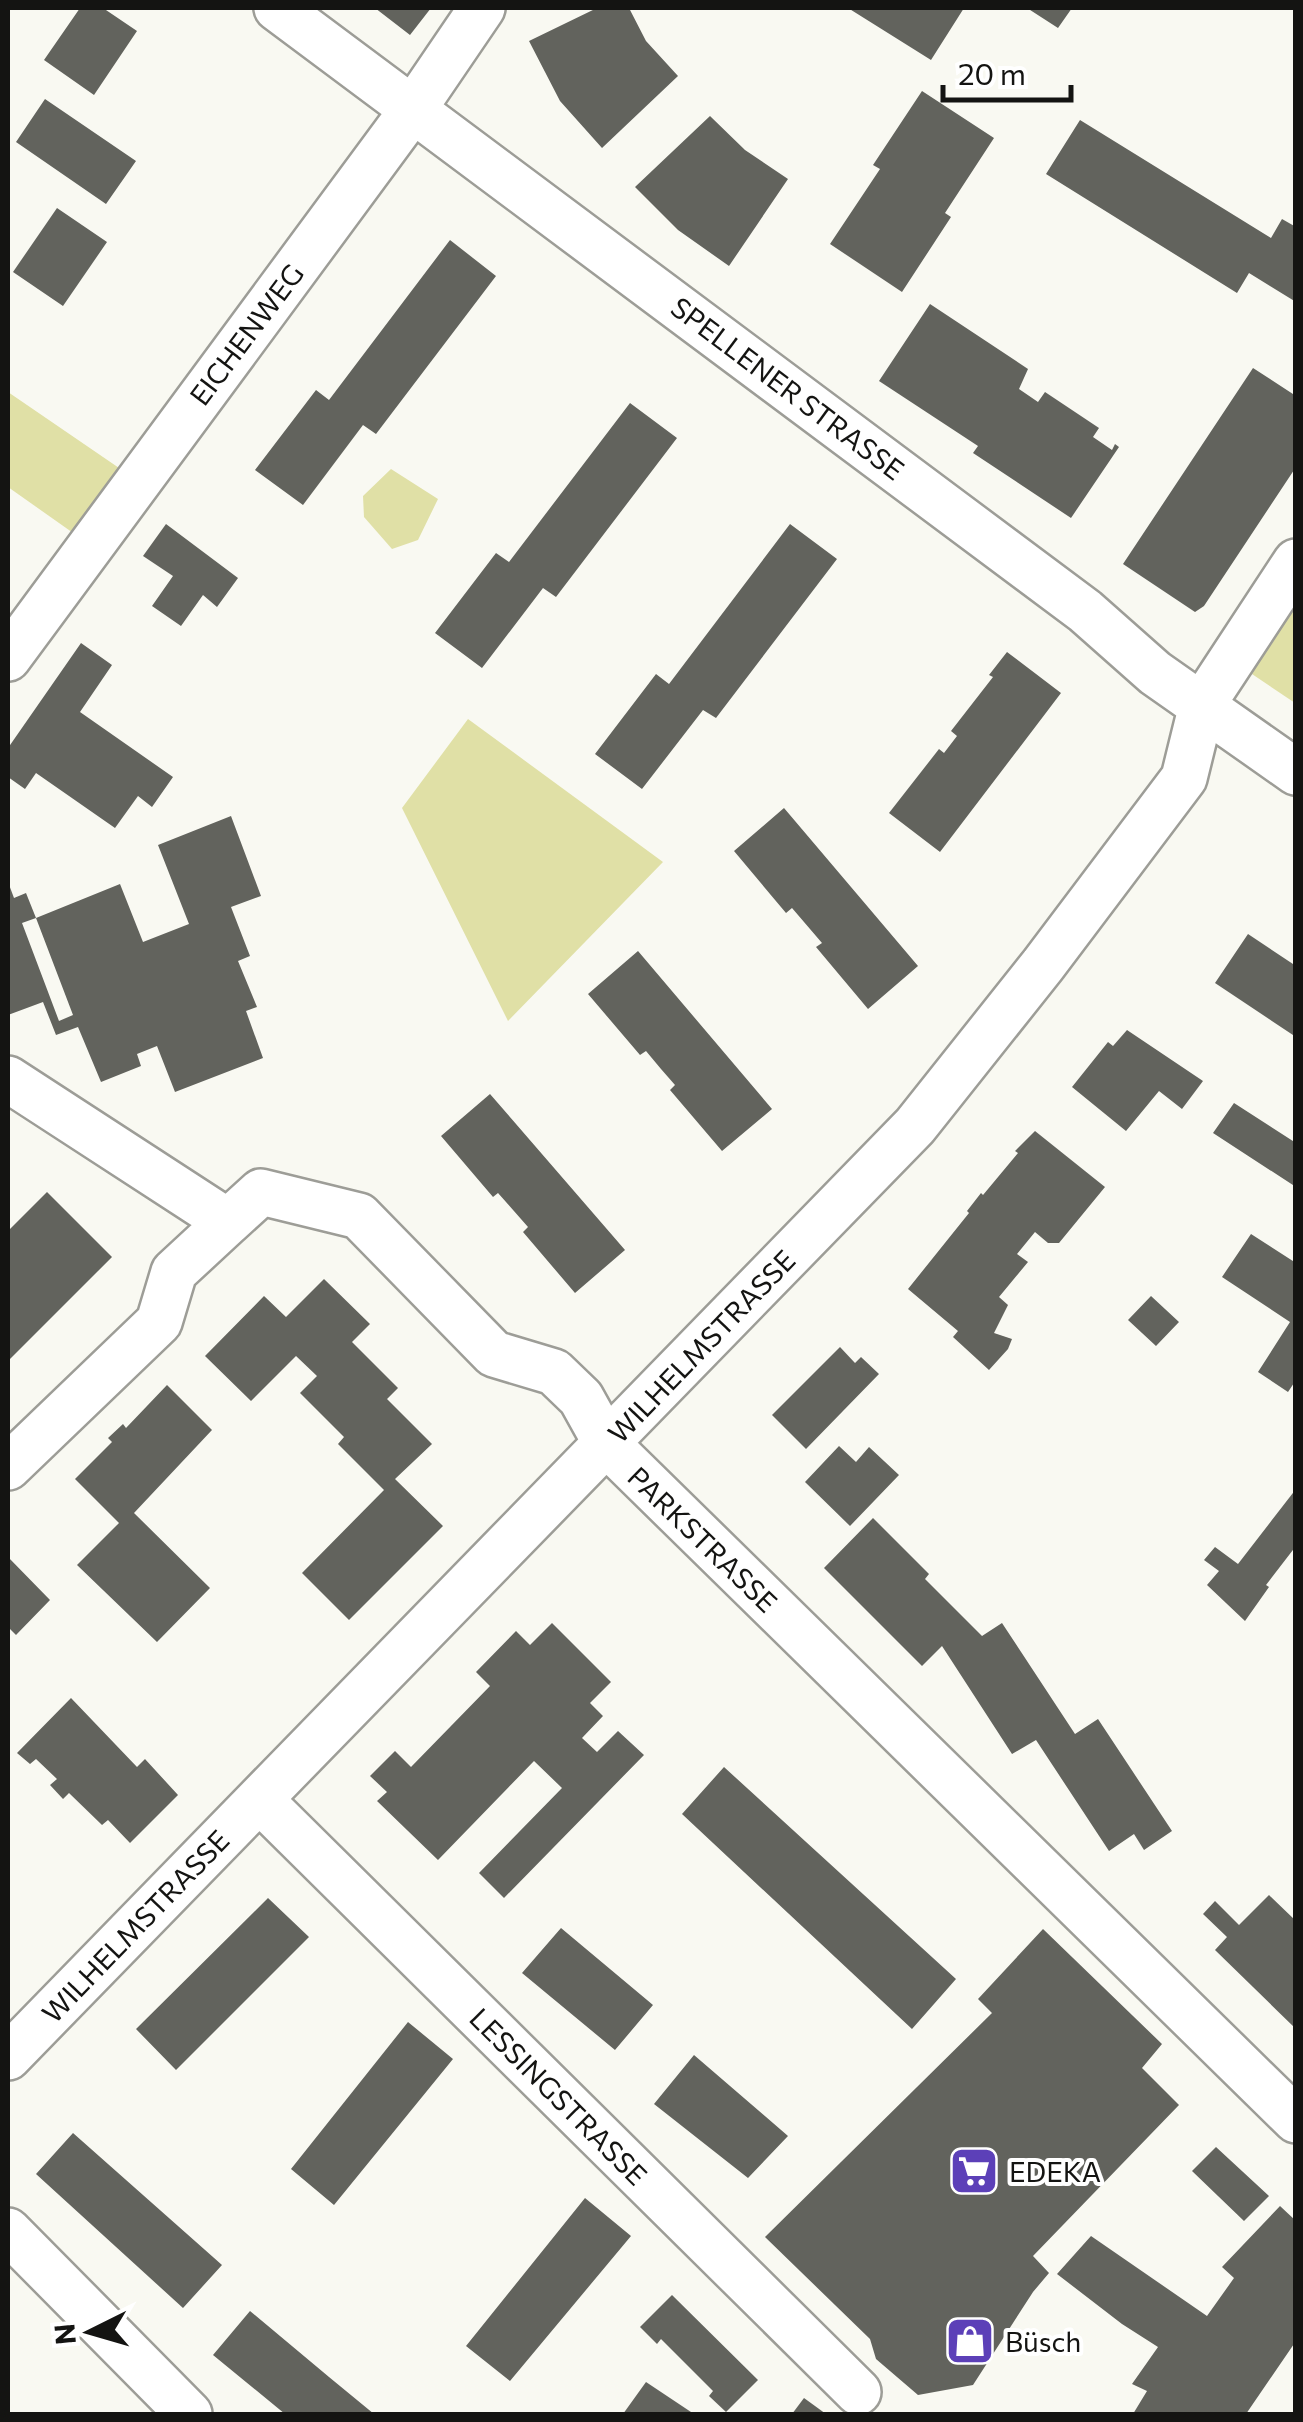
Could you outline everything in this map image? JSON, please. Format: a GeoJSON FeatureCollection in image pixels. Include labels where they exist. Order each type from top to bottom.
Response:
{"type":"FeatureCollection","features":[{"type":"Feature","properties":{"kind":"street","name":"SPELLENER STRASSE"},"geometry":{"type":"LineString","coordinates":[[277,8],[1085,611],[1155,672],[1296,772]]}},
{"type":"Feature","properties":{"kind":"street","name":"EICHENWEG"},"geometry":{"type":"LineString","coordinates":[[8,658],[414,108],[482,8]]}},
{"type":"Feature","properties":{"kind":"street","name":"WILHELMSTRASSE"},"geometry":{"type":"LineString","coordinates":[[8,2057],[925,1113],[1184,778],[1202,705],[1296,562]]}},
{"type":"Feature","properties":{"kind":"street"},"geometry":{"type":"LineString","coordinates":[[8,1079],[228,1222],[174,1272],[159,1322],[8,1466]]}},
{"type":"Feature","properties":{"kind":"street","name":"PARKSTRASSE"},"geometry":{"type":"LineString","coordinates":[[228,1222],[262,1192],[359,1216],[494,1354],[554,1372],[581,1398],[606,1443],[1296,2120]]}},
{"type":"Feature","properties":{"kind":"street","name":"LESSINGSTRASSE"},"geometry":{"type":"LineString","coordinates":[[260,1800],[858,2392]]}},
{"type":"Feature","properties":{"kind":"street"},"geometry":{"type":"LineString","coordinates":[[8,2232],[189,2414]]}},
{"type":"Feature","properties":{"kind":"green space"},"geometry":{"type":"Polygon","coordinates":[[[8,392],[122,470],[76,535],[8,487],[8,392]]]}},
{"type":"Feature","properties":{"kind":"green space"},"geometry":{"type":"Polygon","coordinates":[[[391,469],[438,499],[418,540],[392,549],[364,517],[363,496],[391,469]]]}},
{"type":"Feature","properties":{"kind":"green space"},"geometry":{"type":"Polygon","coordinates":[[[1295,600],[1295,703],[1249,672],[1295,600]]]}},
{"type":"Feature","properties":{"kind":"green space"},"geometry":{"type":"Polygon","coordinates":[[[468,719],[663,862],[508,1021],[402,808],[468,719]]]}},
{"type":"Feature","properties":{"kind":"building"},"geometry":{"type":"Polygon","coordinates":[[[80,8],[103,8],[137,31],[94,95],[44,60],[80,8]]]}},
{"type":"Feature","properties":{"kind":"building"},"geometry":{"type":"Polygon","coordinates":[[[375,8],[431,8],[410,35],[375,8]]]}},
{"type":"Feature","properties":{"kind":"building"},"geometry":{"type":"Polygon","coordinates":[[[597,8],[629,8],[646,41],[678,76],[602,148],[560,101],[529,41],[597,8]]]}},
{"type":"Feature","properties":{"kind":"building"},"geometry":{"type":"Polygon","coordinates":[[[848,8],[964,8],[931,60],[848,8]]]}},
{"type":"Feature","properties":{"kind":"building"},"geometry":{"type":"Polygon","coordinates":[[[1027,8],[1072,8],[1058,28],[1027,8]]]}},
{"type":"Feature","properties":{"kind":"building"},"geometry":{"type":"Polygon","coordinates":[[[922,91],[994,138],[945,213],[951,217],[902,292],[830,244],[880,169],[873,165],[922,91]]]}},
{"type":"Feature","properties":{"kind":"building"},"geometry":{"type":"Polygon","coordinates":[[[45,99],[136,161],[106,204],[16,142],[45,99]]]}},
{"type":"Feature","properties":{"kind":"building"},"geometry":{"type":"Polygon","coordinates":[[[710,116],[745,150],[788,179],[729,266],[678,230],[635,187],[710,116]]]}},
{"type":"Feature","properties":{"kind":"building"},"geometry":{"type":"Polygon","coordinates":[[[1080,120],[1271,238],[1282,219],[1296,227],[1296,302],[1249,273],[1237,293],[1046,174],[1080,120]]]}},
{"type":"Feature","properties":{"kind":"building"},"geometry":{"type":"Polygon","coordinates":[[[57,208],[107,242],[63,306],[13,272],[57,208]]]}},
{"type":"Feature","properties":{"kind":"building"},"geometry":{"type":"Polygon","coordinates":[[[450,240],[496,276],[376,434],[363,425],[303,505],[255,470],[316,390],[329,400],[450,240]]]}},
{"type":"Feature","properties":{"kind":"building"},"geometry":{"type":"Polygon","coordinates":[[[930,304],[1028,369],[1019,389],[1038,402],[1045,392],[1099,428],[1093,437],[1112,450],[1115,444],[1119,447],[1071,518],[973,453],[978,446],[879,381],[930,304]]]}},
{"type":"Feature","properties":{"kind":"building"},"geometry":{"type":"Polygon","coordinates":[[[1253,368],[1296,396],[1296,467],[1204,606],[1195,612],[1123,564],[1253,368]]]}},
{"type":"Feature","properties":{"kind":"building"},"geometry":{"type":"Polygon","coordinates":[[[630,403],[677,438],[556,597],[543,588],[482,668],[435,633],[496,553],[509,562],[630,403]]]}},
{"type":"Feature","properties":{"kind":"building"},"geometry":{"type":"Polygon","coordinates":[[[166,524],[238,578],[217,607],[203,595],[181,626],[152,606],[173,576],[143,556],[166,524]]]}},
{"type":"Feature","properties":{"kind":"building"},"geometry":{"type":"Polygon","coordinates":[[[790,524],[837,559],[716,718],[703,710],[642,789],[595,754],[656,674],[669,684],[790,524]]]}},
{"type":"Feature","properties":{"kind":"building"},"geometry":{"type":"Polygon","coordinates":[[[81,643],[112,665],[80,712],[173,777],[152,807],[138,796],[115,828],[36,773],[25,789],[8,777],[8,748],[81,643]]]}},
{"type":"Feature","properties":{"kind":"building"},"geometry":{"type":"Polygon","coordinates":[[[1007,652],[1061,693],[940,852],[889,813],[939,749],[944,753],[957,736],[951,731],[993,677],[989,675],[1007,652]]]}},
{"type":"Feature","properties":{"kind":"building"},"geometry":{"type":"Polygon","coordinates":[[[784,808],[918,966],[868,1009],[816,947],[822,943],[792,908],[786,913],[734,851],[784,808]]]}},
{"type":"Feature","properties":{"kind":"building"},"geometry":{"type":"Polygon","coordinates":[[[231,816],[261,896],[231,907],[250,956],[238,961],[257,1007],[246,1011],[263,1058],[175,1092],[157,1046],[137,1054],[141,1066],[101,1082],[78,1027],[56,1035],[43,1002],[8,1015],[8,882],[14,898],[26,893],[36,918],[120,884],[143,942],[189,924],[158,845],[231,816]],[[36,918],[22,923],[59,1021],[73,1015],[36,918]]]}},
{"type":"Feature","properties":{"kind":"building"},"geometry":{"type":"Polygon","coordinates":[[[1248,934],[1296,966],[1296,1037],[1215,983],[1248,934]]]}},
{"type":"Feature","properties":{"kind":"building"},"geometry":{"type":"Polygon","coordinates":[[[638,951],[772,1109],[722,1151],[670,1090],[675,1085],[646,1051],[640,1055],[588,994],[638,951]]]}},
{"type":"Feature","properties":{"kind":"building"},"geometry":{"type":"Polygon","coordinates":[[[1127,1030],[1203,1081],[1182,1109],[1159,1091],[1126,1131],[1072,1087],[1108,1042],[1113,1046],[1127,1030]]]}},
{"type":"Feature","properties":{"kind":"building"},"geometry":{"type":"Polygon","coordinates":[[[490,1094],[625,1250],[575,1293],[523,1232],[528,1227],[498,1193],[493,1197],[441,1136],[490,1094]]]}},
{"type":"Feature","properties":{"kind":"building"},"geometry":{"type":"Polygon","coordinates":[[[1234,1103],[1296,1143],[1296,1187],[1213,1133],[1234,1103]]]}},
{"type":"Feature","properties":{"kind":"building"},"geometry":{"type":"Polygon","coordinates":[[[1035,1131],[1105,1187],[1059,1243],[1048,1243],[1035,1232],[1017,1254],[1028,1262],[999,1297],[1008,1305],[994,1333],[1012,1339],[989,1370],[953,1337],[958,1331],[908,1289],[981,1193],[1035,1131]]]}},
{"type":"Feature","properties":{"kind":"building"},"geometry":{"type":"Polygon","coordinates":[[[47,1192],[112,1257],[8,1361],[8,1231],[47,1192]]]}},
{"type":"Feature","properties":{"kind":"building"},"geometry":{"type":"Polygon","coordinates":[[[1251,1234],[1296,1263],[1296,1380],[1288,1392],[1258,1372],[1290,1322],[1222,1277],[1251,1234]]]}},
{"type":"Feature","properties":{"kind":"building"},"geometry":{"type":"Polygon","coordinates":[[[324,1279],[370,1324],[352,1342],[398,1388],[387,1399],[432,1444],[395,1479],[443,1526],[349,1620],[302,1573],[384,1490],[338,1444],[344,1437],[300,1393],[317,1376],[296,1356],[251,1401],[205,1356],[264,1296],[286,1317],[324,1279]]]}},
{"type":"Feature","properties":{"kind":"building"},"geometry":{"type":"Polygon","coordinates":[[[1151,1296],[1179,1322],[1156,1346],[1128,1320],[1151,1296]]]}},
{"type":"Feature","properties":{"kind":"building"},"geometry":{"type":"Polygon","coordinates":[[[840,1347],[855,1363],[861,1357],[879,1374],[806,1449],[772,1415],[840,1347]]]}},
{"type":"Feature","properties":{"kind":"building"},"geometry":{"type":"Polygon","coordinates":[[[167,1385],[212,1430],[134,1513],[210,1588],[157,1642],[77,1565],[119,1523],[75,1479],[112,1442],[108,1438],[123,1424],[126,1428],[167,1385]]]}},
{"type":"Feature","properties":{"kind":"building"},"geometry":{"type":"Polygon","coordinates":[[[839,1446],[856,1462],[869,1447],[899,1475],[850,1526],[805,1482],[839,1446]]]}},
{"type":"Feature","properties":{"kind":"building"},"geometry":{"type":"Polygon","coordinates":[[[1296,1489],[1296,1546],[1245,1621],[1207,1585],[1219,1571],[1204,1560],[1215,1547],[1238,1564],[1296,1489]]]}},
{"type":"Feature","properties":{"kind":"building"},"geometry":{"type":"Polygon","coordinates":[[[873,1518],[929,1574],[925,1579],[982,1636],[1002,1623],[1075,1734],[1098,1719],[1172,1831],[1144,1850],[1134,1834],[1109,1851],[1036,1740],[1012,1754],[942,1646],[922,1666],[824,1568],[873,1518]]]}},
{"type":"Feature","properties":{"kind":"building"},"geometry":{"type":"Polygon","coordinates":[[[8,1557],[50,1600],[16,1635],[8,1627],[8,1557]]]}},
{"type":"Feature","properties":{"kind":"building"},"geometry":{"type":"Polygon","coordinates":[[[552,1623],[611,1682],[590,1703],[603,1716],[582,1738],[597,1752],[618,1731],[644,1755],[504,1898],[479,1873],[562,1788],[534,1761],[438,1860],[377,1801],[387,1792],[370,1776],[395,1751],[411,1767],[490,1686],[476,1672],[516,1631],[530,1645],[552,1623]]]}},
{"type":"Feature","properties":{"kind":"building"},"geometry":{"type":"Polygon","coordinates":[[[71,1698],[137,1767],[145,1759],[178,1795],[130,1843],[108,1820],[102,1825],[69,1793],[63,1799],[50,1785],[57,1779],[36,1759],[30,1764],[17,1753],[71,1698]]]}},
{"type":"Feature","properties":{"kind":"building"},"geometry":{"type":"Polygon","coordinates":[[[724,1767],[956,1979],[912,2029],[682,1814],[724,1767]]]}},
{"type":"Feature","properties":{"kind":"building"},"geometry":{"type":"Polygon","coordinates":[[[1269,1895],[1296,1921],[1296,2029],[1215,1950],[1227,1937],[1203,1914],[1215,1901],[1239,1925],[1269,1895]]]}},
{"type":"Feature","properties":{"kind":"building"},"geometry":{"type":"Polygon","coordinates":[[[268,1898],[309,1937],[176,2070],[136,2029],[268,1898]]]}},
{"type":"Feature","properties":{"kind":"building"},"geometry":{"type":"Polygon","coordinates":[[[561,1928],[653,2005],[615,2050],[522,1973],[561,1928]]]}},
{"type":"Feature","properties":{"kind":"building","name":"EDEKA"},"geometry":{"type":"Polygon","coordinates":[[[1043,1929],[1162,2044],[1142,2068],[1179,2105],[1033,2256],[1049,2273],[973,2385],[918,2395],[876,2359],[870,2339],[765,2237],[992,2013],[978,1999],[1043,1929]]]}},
{"type":"Feature","properties":{"kind":"building"},"geometry":{"type":"Polygon","coordinates":[[[408,2022],[453,2059],[334,2205],[291,2169],[408,2022]]]}},
{"type":"Feature","properties":{"kind":"building"},"geometry":{"type":"Polygon","coordinates":[[[694,2055],[788,2136],[748,2178],[654,2104],[694,2055]]]}},
{"type":"Feature","properties":{"kind":"building"},"geometry":{"type":"Polygon","coordinates":[[[73,2133],[222,2265],[183,2308],[36,2174],[73,2133]]]}},
{"type":"Feature","properties":{"kind":"building"},"geometry":{"type":"Polygon","coordinates":[[[1216,2147],[1269,2196],[1244,2221],[1192,2171],[1216,2147]]]}},
{"type":"Feature","properties":{"kind":"building"},"geometry":{"type":"Polygon","coordinates":[[[585,2198],[631,2236],[510,2381],[466,2346],[585,2198]]]}},
{"type":"Feature","properties":{"kind":"building"},"geometry":{"type":"Polygon","coordinates":[[[1280,2206],[1296,2221],[1296,2341],[1246,2414],[1133,2414],[1147,2391],[1132,2384],[1158,2347],[1057,2274],[1091,2236],[1207,2316],[1234,2278],[1222,2267],[1280,2206]]]}},
{"type":"Feature","properties":{"kind":"building"},"geometry":{"type":"Polygon","coordinates":[[[672,2295],[758,2380],[726,2412],[709,2396],[713,2391],[661,2339],[657,2344],[640,2327],[672,2295]]]}},
{"type":"Feature","properties":{"kind":"building"},"geometry":{"type":"Polygon","coordinates":[[[250,2311],[374,2414],[285,2414],[213,2355],[250,2311]]]}},
{"type":"Feature","properties":{"kind":"building"},"geometry":{"type":"Polygon","coordinates":[[[646,2382],[694,2414],[623,2414],[646,2382]]]}},
{"type":"Feature","properties":{"kind":"building"},"geometry":{"type":"Polygon","coordinates":[[[804,2398],[826,2414],[792,2414],[804,2398]]]}},
{"type":"Feature","properties":{"kind":"place","name":"EDEKA"},"geometry":{"type":"Point","coordinates":[974,2171]}},
{"type":"Feature","properties":{"kind":"place","name":"Büsch"},"geometry":{"type":"Point","coordinates":[970,2341]}}]}
